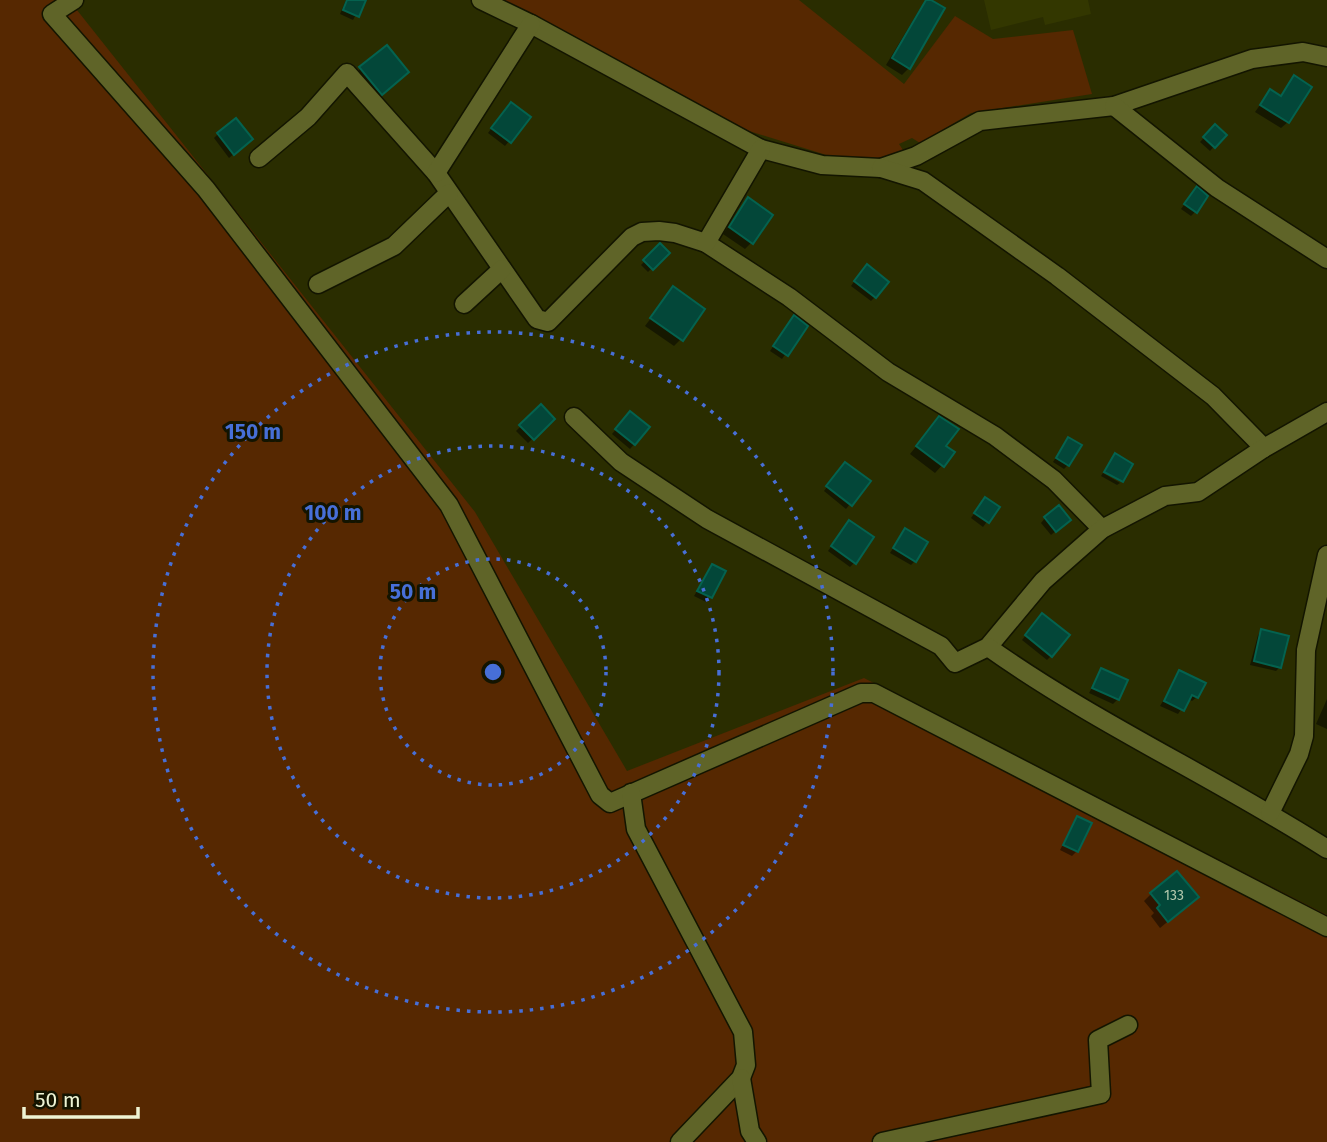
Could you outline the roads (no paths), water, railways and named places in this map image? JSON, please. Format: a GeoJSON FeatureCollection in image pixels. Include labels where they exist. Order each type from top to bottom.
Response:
{"type":"FeatureCollection","features":[{"type":"Feature","properties":{"kind":"street"},"geometry":{"type":"LineString","coordinates":[[74,0],[51,15],[206,189],[449,505],[600,795],[610,803],[861,693],[874,694],[1327,927]]}},
{"type":"Feature","properties":{"kind":"street"},"geometry":{"type":"LineString","coordinates":[[481,0],[531,24],[761,149],[822,165],[881,167],[923,181],[1057,276],[1213,396],[1264,448]]}},
{"type":"Feature","properties":{"kind":"street"},"geometry":{"type":"LineString","coordinates":[[436,173],[531,24]]}},
{"type":"Feature","properties":{"kind":"street"},"geometry":{"type":"LineString","coordinates":[[881,167],[916,156],[981,121],[1114,106],[1252,59],[1303,52],[1327,57]]}},
{"type":"Feature","properties":{"kind":"street"},"geometry":{"type":"LineString","coordinates":[[259,159],[308,117],[348,73],[436,173],[537,319],[548,322],[632,237],[642,232],[675,233],[706,243],[789,297],[888,372],[995,436],[1054,480],[1102,529]]}},
{"type":"Feature","properties":{"kind":"street"},"geometry":{"type":"LineString","coordinates":[[1114,106],[1217,188],[1327,259]]}},
{"type":"Feature","properties":{"kind":"street"},"geometry":{"type":"LineString","coordinates":[[706,243],[761,149]]}},
{"type":"Feature","properties":{"kind":"street"},"geometry":{"type":"LineString","coordinates":[[318,284],[394,246],[449,192]]}},
{"type":"Feature","properties":{"kind":"street"},"geometry":{"type":"LineString","coordinates":[[464,304],[502,269]]}},
{"type":"Feature","properties":{"kind":"street"},"geometry":{"type":"LineString","coordinates":[[574,417],[621,462],[708,519],[942,646],[955,663],[988,647],[1042,581],[1102,529],[1165,496],[1198,492],[1264,448],[1327,412]]}},
{"type":"Feature","properties":{"kind":"street"},"geometry":{"type":"LineString","coordinates":[[1270,813],[1299,754],[1304,736],[1306,650],[1327,555]]}},
{"type":"Feature","properties":{"kind":"street"},"geometry":{"type":"LineString","coordinates":[[988,647],[1035,680],[1270,813],[1327,849]]}},
{"type":"Feature","properties":{"kind":"street"},"geometry":{"type":"LineString","coordinates":[[631,793],[636,829],[743,1032],[746,1065],[741,1079],[680,1142]]}},
{"type":"Feature","properties":{"kind":"street"},"geometry":{"type":"LineString","coordinates":[[882,1142],[1101,1094],[1098,1040],[1128,1025]]}},
{"type":"Feature","properties":{"kind":"street"},"geometry":{"type":"LineString","coordinates":[[741,1079],[750,1132],[757,1142]]}}]}
